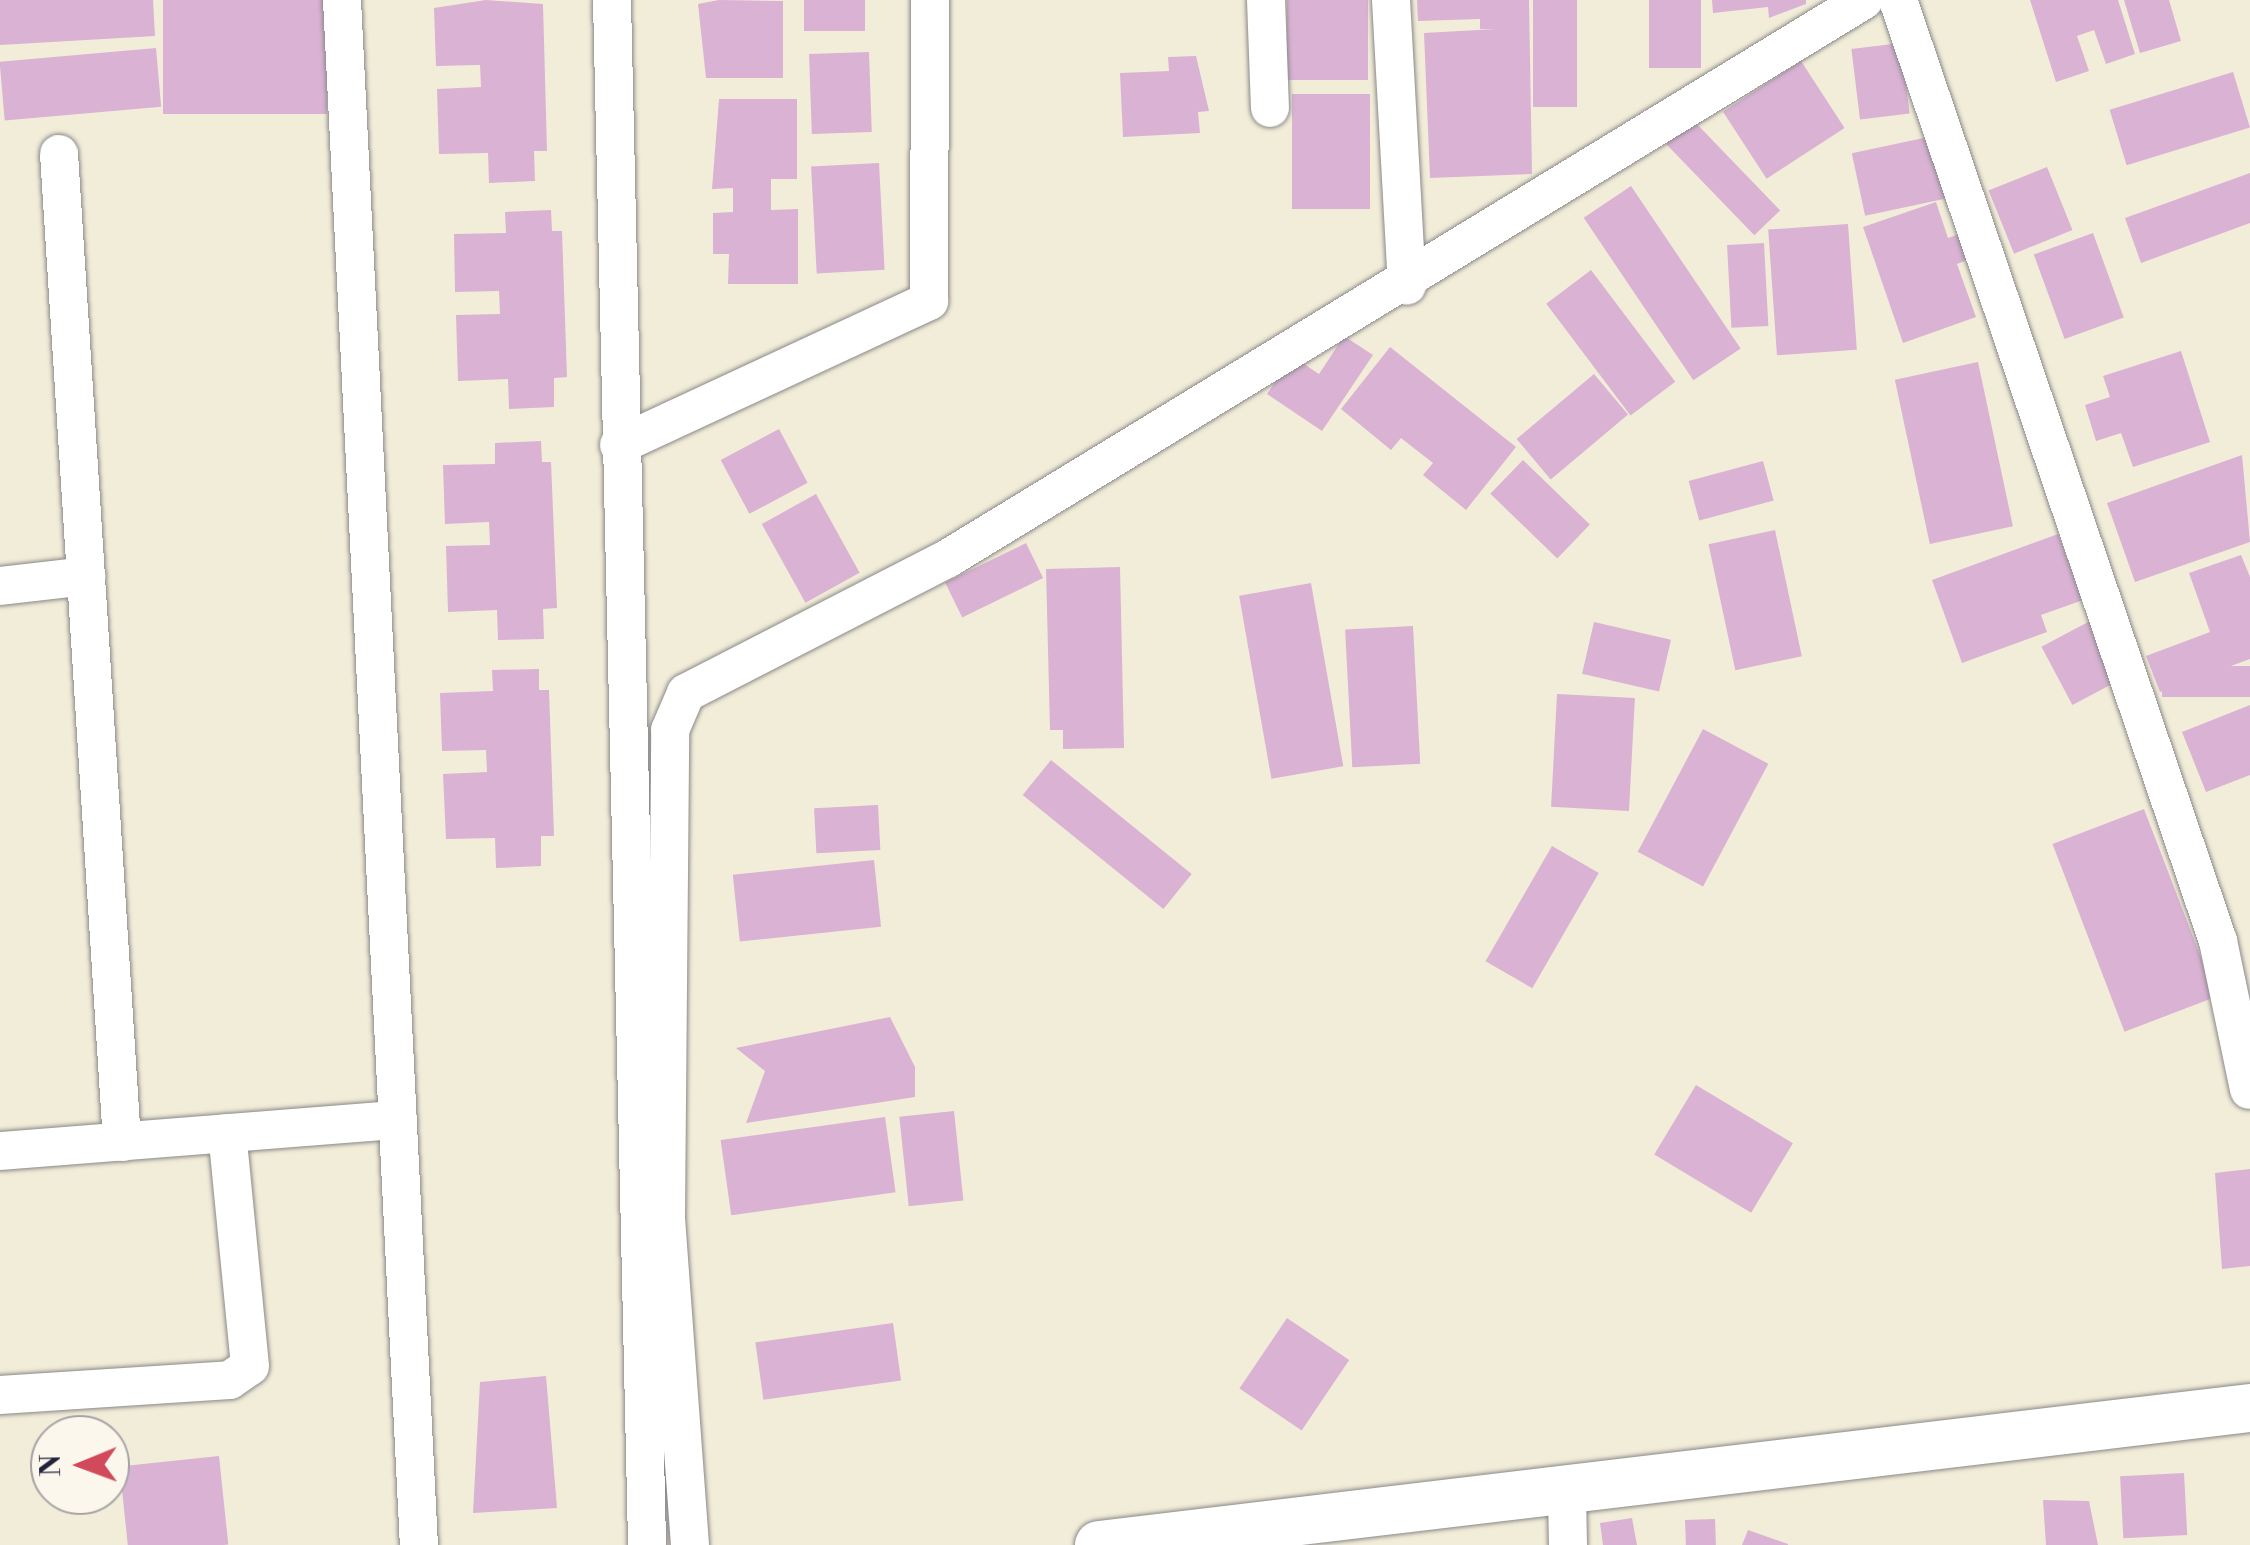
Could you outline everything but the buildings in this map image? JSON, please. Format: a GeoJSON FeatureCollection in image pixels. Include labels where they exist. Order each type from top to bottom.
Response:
{"type":"FeatureCollection","features":[{"type":"Feature","properties":{"kind":"street"},"geometry":{"type":"LineString","coordinates":[[342,0],[419,1545]]}},
{"type":"Feature","properties":{"kind":"street"},"geometry":{"type":"LineString","coordinates":[[612,0],[619,445],[647,1545]]}},
{"type":"Feature","properties":{"kind":"street"},"geometry":{"type":"LineString","coordinates":[[619,445],[929,301],[930,0]]}},
{"type":"Feature","properties":{"kind":"street"},"geometry":{"type":"LineString","coordinates":[[1266,0],[1270,108]]}},
{"type":"Feature","properties":{"kind":"street"},"geometry":{"type":"LineString","coordinates":[[1391,0],[1408,286]]}},
{"type":"Feature","properties":{"kind":"street"},"geometry":{"type":"LineString","coordinates":[[690,1545],[666,1216],[670,730],[686,693],[947,559],[1408,286],[1521,205],[1864,0]]}},
{"type":"Feature","properties":{"kind":"street"},"geometry":{"type":"LineString","coordinates":[[1898,0],[2218,941],[2250,1090]]}},
{"type":"Feature","properties":{"kind":"street"},"geometry":{"type":"LineString","coordinates":[[59,154],[122,1142]]}},
{"type":"Feature","properties":{"kind":"street"},"geometry":{"type":"LineString","coordinates":[[0,586],[86,576]]}},
{"type":"Feature","properties":{"kind":"street"},"geometry":{"type":"LineString","coordinates":[[0,1152],[398,1120]]}},
{"type":"Feature","properties":{"kind":"street"},"geometry":{"type":"LineString","coordinates":[[0,1395],[230,1380],[250,1366],[226,1133]]}},
{"type":"Feature","properties":{"kind":"street"},"geometry":{"type":"LineString","coordinates":[[1099,1545],[1275,1536],[2250,1408]]}},
{"type":"Feature","properties":{"kind":"street"},"geometry":{"type":"LineString","coordinates":[[1567,1496],[1568,1545]]}}]}
